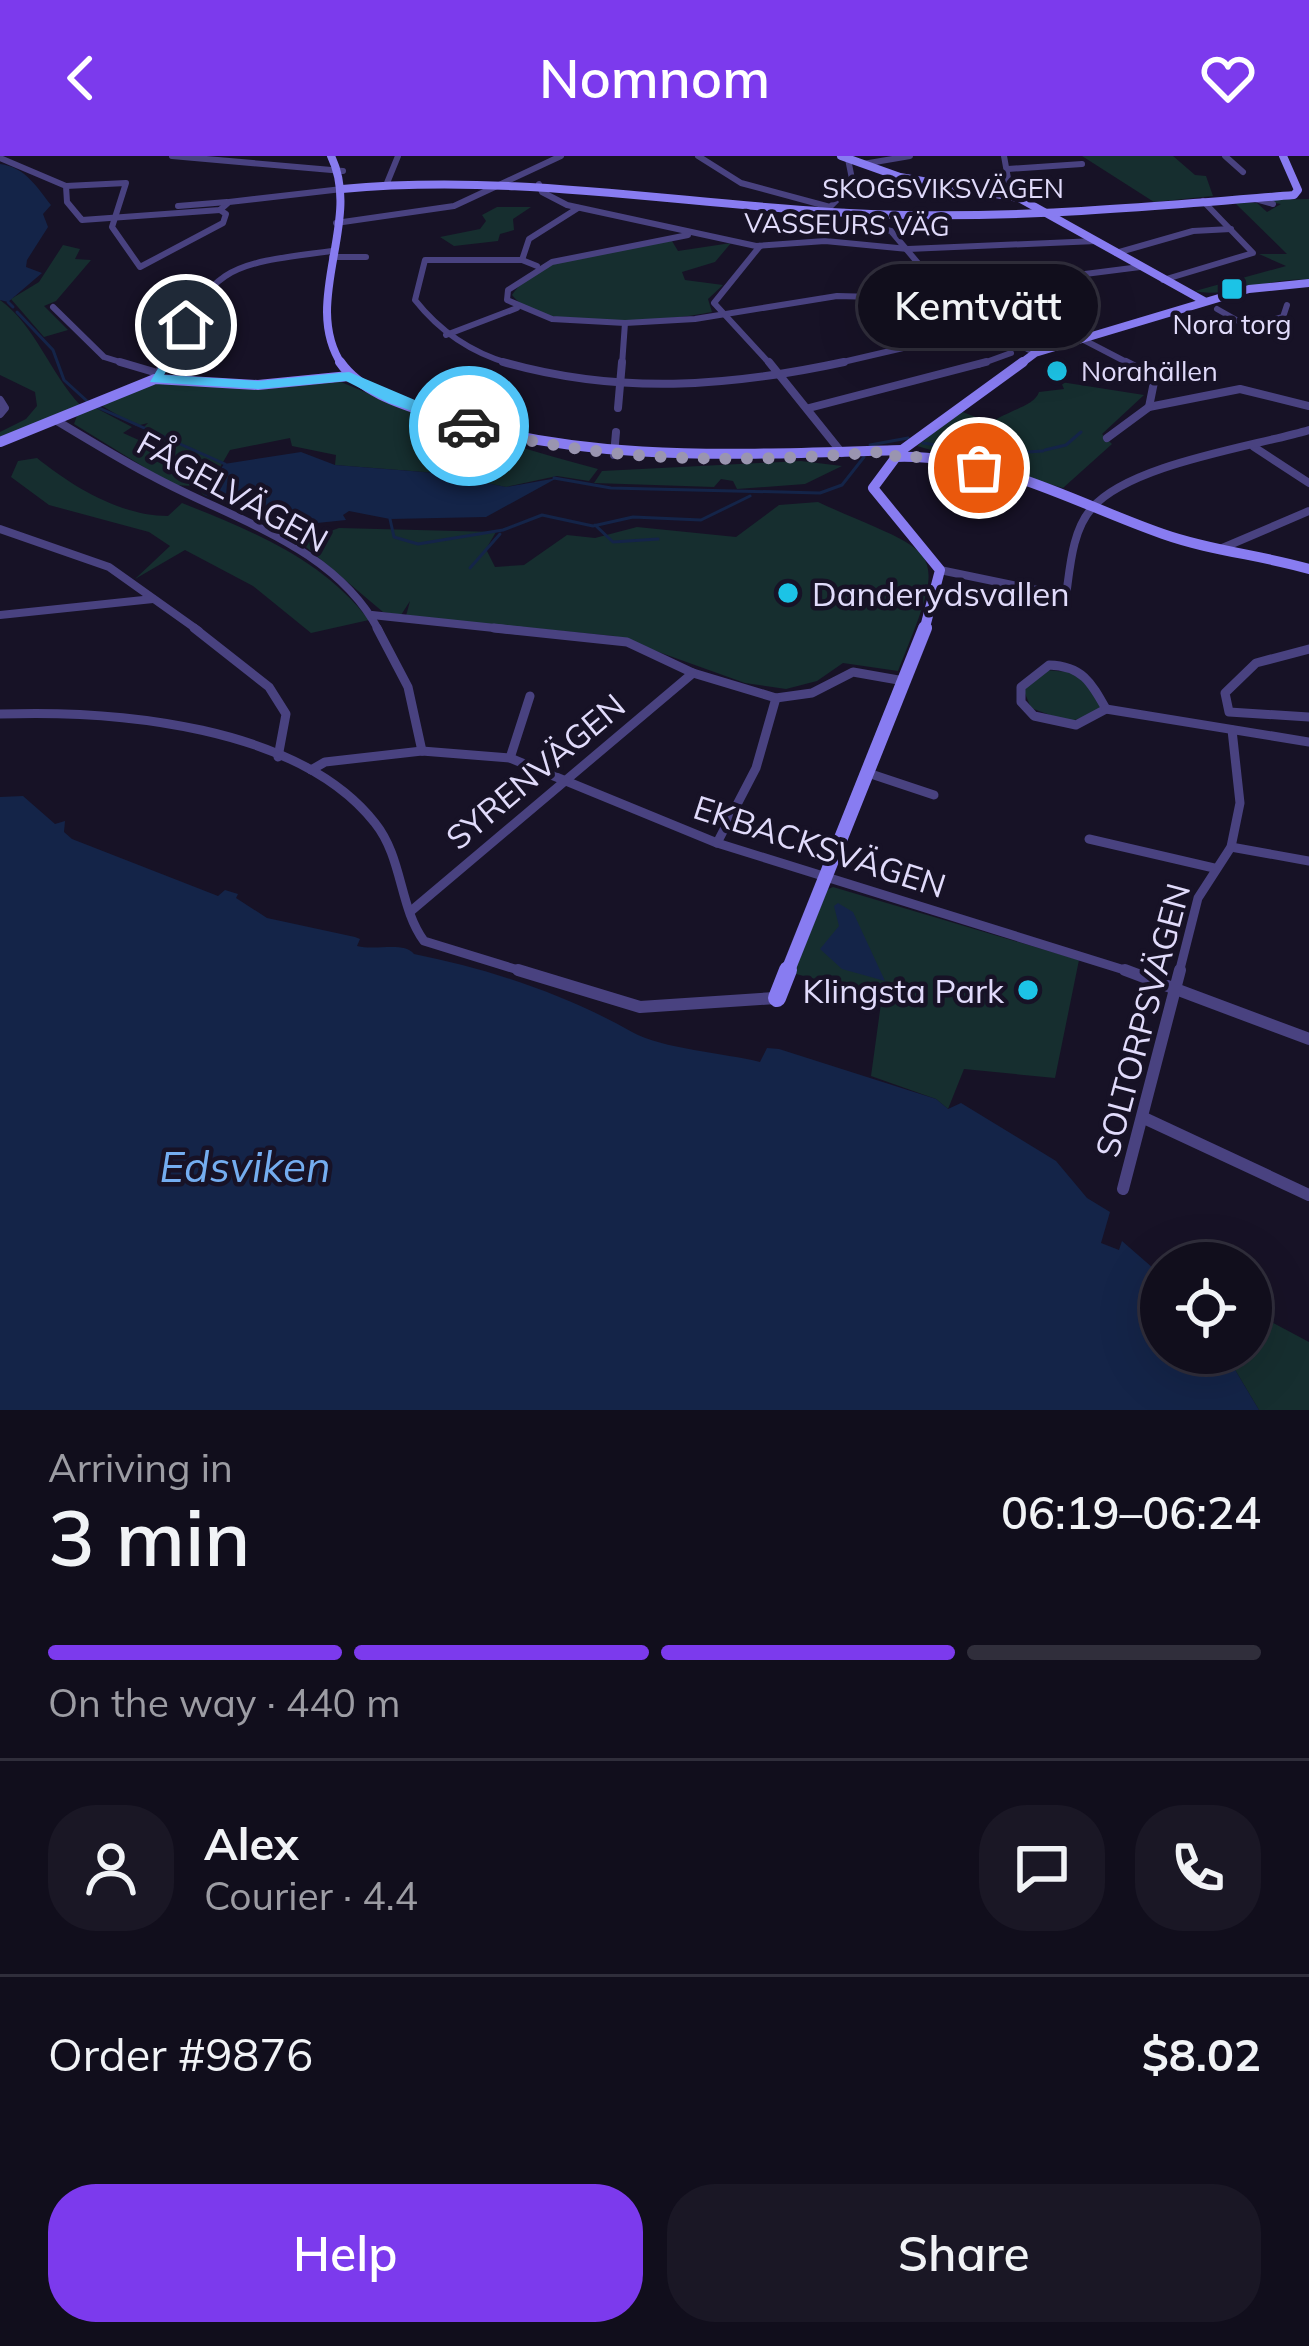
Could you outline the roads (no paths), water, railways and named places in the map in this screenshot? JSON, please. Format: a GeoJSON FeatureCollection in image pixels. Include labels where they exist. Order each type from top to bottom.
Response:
{"type":"FeatureCollection","features":[{"type":"Feature","properties":{"kind":"street"},"geometry":{"type":"LineString","coordinates":[[172,156],[343,171]]}},
{"type":"Feature","properties":{"kind":"street"},"geometry":{"type":"LineString","coordinates":[[331,156],[343,171],[327,324],[349,376]]}},
{"type":"Feature","properties":{"kind":"street"},"geometry":{"type":"LineString","coordinates":[[387,183],[398,156]]}},
{"type":"Feature","properties":{"kind":"street"},"geometry":{"type":"LineString","coordinates":[[336,223],[431,216],[515,182],[561,156]]}},
{"type":"Feature","properties":{"kind":"street"},"geometry":{"type":"LineString","coordinates":[[698,156],[729,178],[778,200]]}},
{"type":"Feature","properties":{"kind":"street"},"geometry":{"type":"LineString","coordinates":[[863,164],[910,156]]}},
{"type":"Feature","properties":{"kind":"street"},"geometry":{"type":"LineString","coordinates":[[1004,156],[1011,195]]}},
{"type":"Feature","properties":{"kind":"street"},"geometry":{"type":"LineString","coordinates":[[1225,156],[1243,172]]}},
{"type":"Feature","properties":{"kind":"street"},"geometry":{"type":"LineString","coordinates":[[1283,156],[1304,194]]}},
{"type":"Feature","properties":{"kind":"street"},"geometry":{"type":"LineString","coordinates":[[0,158],[22,162],[43,179],[66,186],[126,183],[112,227],[140,267],[223,223],[226,214],[220,210]]}},
{"type":"Feature","properties":{"kind":"street"},"geometry":{"type":"LineString","coordinates":[[844,158],[950,187],[1011,195],[1204,301]]}},
{"type":"Feature","properties":{"kind":"street"},"geometry":{"type":"LineString","coordinates":[[844,158],[853,184],[837,198],[840,210],[854,222],[892,231],[933,281],[961,298],[989,328],[1034,353]]}},
{"type":"Feature","properties":{"kind":"street"},"geometry":{"type":"LineString","coordinates":[[1008,169],[1082,164]]}},
{"type":"Feature","properties":{"kind":"street","name":"SKOGSVIKSVÄGEN"},"geometry":{"type":"LineString","coordinates":[[178,206],[387,183],[515,182],[778,200],[840,210],[1043,211],[1304,194]]}},
{"type":"Feature","properties":{"kind":"street","name":"VASSEURS VÄG"},"geometry":{"type":"LineString","coordinates":[[539,184],[554,200],[578,208],[688,235],[760,246],[825,241],[908,249],[1096,241]]}},
{"type":"Feature","properties":{"kind":"street"},"geometry":{"type":"LineString","coordinates":[[66,186],[67,202],[82,220],[220,210],[230,202]]}},
{"type":"Feature","properties":{"kind":"street"},"geometry":{"type":"LineString","coordinates":[[1252,198],[1273,204]]}},
{"type":"Feature","properties":{"kind":"street"},"geometry":{"type":"LineString","coordinates":[[1163,280],[1253,253],[1203,201]]}},
{"type":"Feature","properties":{"kind":"street"},"geometry":{"type":"LineString","coordinates":[[522,260],[529,239],[578,208]]}},
{"type":"Feature","properties":{"kind":"street"},"geometry":{"type":"LineString","coordinates":[[1116,253],[1193,232],[1231,229]]}},
{"type":"Feature","properties":{"kind":"street"},"geometry":{"type":"LineString","coordinates":[[688,235],[584,251],[537,266],[508,290],[507,300],[551,319],[625,323],[722,315],[854,295],[961,298],[1009,284],[1140,267]]}},
{"type":"Feature","properties":{"kind":"street"},"geometry":{"type":"LineString","coordinates":[[760,246],[714,303],[779,373],[842,453]]}},
{"type":"Feature","properties":{"kind":"street"},"geometry":{"type":"LineString","coordinates":[[0,442],[155,375],[215,278],[270,259],[332,254],[366,257]]}},
{"type":"Feature","properties":{"kind":"street"},"geometry":{"type":"LineString","coordinates":[[537,266],[522,260],[424,260],[415,300],[422,315],[446,335],[491,361],[518,369],[700,386],[989,328]]}},
{"type":"Feature","properties":{"kind":"street"},"geometry":{"type":"LineString","coordinates":[[1309,283],[1269,284],[1034,353],[898,453],[873,488],[940,570],[1066,596],[1076,538],[1093,504],[1142,480],[1309,430]]}},
{"type":"Feature","properties":{"kind":"street"},"geometry":{"type":"LineString","coordinates":[[1217,309],[1247,326],[1283,316],[1287,305]]}},
{"type":"Feature","properties":{"kind":"street"},"geometry":{"type":"LineString","coordinates":[[53,307],[104,357],[155,375],[258,385],[349,376],[440,418],[614,455],[710,460],[898,453],[950,460],[1093,504],[1161,533],[1309,568]]}},
{"type":"Feature","properties":{"kind":"street"},"geometry":{"type":"LineString","coordinates":[[446,335],[517,308]]}},
{"type":"Feature","properties":{"kind":"street"},"geometry":{"type":"LineString","coordinates":[[618,408],[625,323]]}},
{"type":"Feature","properties":{"kind":"street"},"geometry":{"type":"LineString","coordinates":[[1079,338],[1150,371],[1155,377],[1150,407]]}},
{"type":"Feature","properties":{"kind":"street"},"geometry":{"type":"LineString","coordinates":[[808,408],[958,372],[1011,353]]}},
{"type":"Feature","properties":{"kind":"street"},"geometry":{"type":"LineString","coordinates":[[1108,438],[1126,419],[1150,407],[1240,389],[1309,406]]}},
{"type":"Feature","properties":{"kind":"street"},"geometry":{"type":"LineString","coordinates":[[0,400],[4,409],[0,414]]}},
{"type":"Feature","properties":{"kind":"street","name":"FÅGELVÄGEN"},"geometry":{"type":"LineString","coordinates":[[57,421],[155,478],[290,542],[362,598],[409,687],[422,751]]}},
{"type":"Feature","properties":{"kind":"street"},"geometry":{"type":"LineString","coordinates":[[614,455],[616,432]]}},
{"type":"Feature","properties":{"kind":"street"},"geometry":{"type":"LineString","coordinates":[[1254,447],[1309,483]]}},
{"type":"Feature","properties":{"kind":"street"},"geometry":{"type":"LineString","coordinates":[[1219,550],[1309,511]]}},
{"type":"Feature","properties":{"kind":"street"},"geometry":{"type":"LineString","coordinates":[[0,529],[110,567],[269,687],[286,714],[278,757]]}},
{"type":"Feature","properties":{"kind":"street"},"geometry":{"type":"LineString","coordinates":[[0,714],[80,710],[124,715],[311,770],[346,793],[376,823],[424,941],[640,1007],[776,998],[922,640],[940,570]]}},
{"type":"Feature","properties":{"kind":"street"},"geometry":{"type":"LineString","coordinates":[[0,615],[153,599]]}},
{"type":"Feature","properties":{"kind":"street"},"geometry":{"type":"LineString","coordinates":[[372,615],[627,642],[694,673],[776,698],[812,693],[853,672],[904,681]]}},
{"type":"Feature","properties":{"kind":"street"},"geometry":{"type":"LineString","coordinates":[[1309,650],[1256,663],[1225,693],[1229,712],[1309,717]]}},
{"type":"Feature","properties":{"kind":"street"},"geometry":{"type":"LineString","coordinates":[[1106,709],[1087,673],[1078,668],[1035,669],[1019,684],[1031,713],[1057,724],[1088,723],[1106,709],[1309,742]]}},
{"type":"Feature","properties":{"kind":"street","name":"SYRENVÄGEN"},"geometry":{"type":"LineString","coordinates":[[410,911],[694,673]]}},
{"type":"Feature","properties":{"kind":"street"},"geometry":{"type":"LineString","coordinates":[[510,758],[530,696]]}},
{"type":"Feature","properties":{"kind":"street"},"geometry":{"type":"LineString","coordinates":[[717,843],[756,768],[776,698]]}},
{"type":"Feature","properties":{"kind":"street"},"geometry":{"type":"LineString","coordinates":[[1232,730],[1240,803],[1232,847],[1309,861]]}},
{"type":"Feature","properties":{"kind":"street","name":"EKBACKSVÄGEN"},"geometry":{"type":"LineString","coordinates":[[311,770],[325,762],[422,751],[510,758],[717,843],[1174,986],[1309,1039]]}},
{"type":"Feature","properties":{"kind":"street"},"geometry":{"type":"LineString","coordinates":[[868,773],[934,795]]}},
{"type":"Feature","properties":{"kind":"street"},"geometry":{"type":"LineString","coordinates":[[1089,839],[1214,868]]}},
{"type":"Feature","properties":{"kind":"street","name":"SOLTORPSVÄGEN"},"geometry":{"type":"LineString","coordinates":[[1123,1190],[1198,898],[1232,847]]}},
{"type":"Feature","properties":{"kind":"street"},"geometry":{"type":"LineString","coordinates":[[1144,1118],[1309,1195]]}},
{"type":"Feature","properties":{"kind":"water"},"geometry":{"type":"Polygon","coordinates":[[[0,164],[24,174],[51,205],[43,214],[48,227],[26,267],[42,273],[8,302],[0,300],[0,164]]]}},
{"type":"Feature","properties":{"kind":"water"},"geometry":{"type":"Polygon","coordinates":[[[301,452],[335,465],[436,473],[506,487],[557,478],[486,517],[390,519],[349,511],[343,515],[346,520],[288,526],[204,495],[224,464],[301,452]]]}},
{"type":"Feature","properties":{"kind":"water","name":"Edsviken"},"geometry":{"type":"Polygon","coordinates":[[[23,796],[55,824],[65,821],[64,832],[72,839],[218,896],[225,890],[238,894],[236,898],[267,918],[355,937],[360,939],[357,946],[404,948],[471,967],[554,995],[660,1043],[760,1062],[767,1048],[779,1049],[936,1099],[948,1109],[961,1103],[1056,1161],[1087,1198],[1110,1212],[1101,1243],[1119,1250],[1122,1241],[1140,1257],[1140,1374],[1238,1374],[1259,1410],[0,1410],[0,797],[23,796]]]}},
{"type":"Feature","properties":{"kind":"water"},"geometry":{"type":"Polygon","coordinates":[[[838,903],[853,912],[885,981],[842,969],[820,949],[839,926],[834,906],[838,903]]]}},
{"type":"Feature","properties":{"kind":"waterway"},"geometry":{"type":"LineString","coordinates":[[8,302],[13,307]]}},
{"type":"Feature","properties":{"kind":"waterway"},"geometry":{"type":"LineString","coordinates":[[17,312],[53,350],[64,380],[87,401]]}},
{"type":"Feature","properties":{"kind":"waterway"},"geometry":{"type":"LineString","coordinates":[[97,407],[225,464]]}},
{"type":"Feature","properties":{"kind":"waterway"},"geometry":{"type":"LineString","coordinates":[[1045,450],[1066,445],[1081,432]]}},
{"type":"Feature","properties":{"kind":"waterway"},"geometry":{"type":"LineString","coordinates":[[870,445],[908,438]]}},
{"type":"Feature","properties":{"kind":"waterway"},"geometry":{"type":"LineString","coordinates":[[923,443],[998,454],[1043,451]]}},
{"type":"Feature","properties":{"kind":"waterway"},"geometry":{"type":"LineString","coordinates":[[554,478],[611,488],[820,493],[842,485],[864,457]]}},
{"type":"Feature","properties":{"kind":"waterway"},"geometry":{"type":"LineString","coordinates":[[595,525],[633,517],[701,520],[750,496]]}},
{"type":"Feature","properties":{"kind":"waterway"},"geometry":{"type":"LineString","coordinates":[[390,519],[394,537],[418,544],[503,530],[542,515],[595,525]]}},
{"type":"Feature","properties":{"kind":"waterway"},"geometry":{"type":"LineString","coordinates":[[595,525],[613,542],[658,539]]}},
{"type":"Feature","properties":{"kind":"waterway"},"geometry":{"type":"LineString","coordinates":[[470,568],[500,534]]}},
{"type":"Feature","properties":{"kind":"place","name":"Nora torg"},"geometry":{"type":"Point","coordinates":[1232,289]}},
{"type":"Feature","properties":{"kind":"place","name":"Norahällen"},"geometry":{"type":"Point","coordinates":[1057,371]}},
{"type":"Feature","properties":{"kind":"place","name":"Kemtvätt"},"geometry":{"type":"Point","coordinates":[979,468]}},
{"type":"Feature","properties":{"kind":"place","name":"Danderydsvallen"},"geometry":{"type":"Point","coordinates":[788,593]}},
{"type":"Feature","properties":{"kind":"place","name":"Klingsta Park"},"geometry":{"type":"Point","coordinates":[1028,990]}}]}
